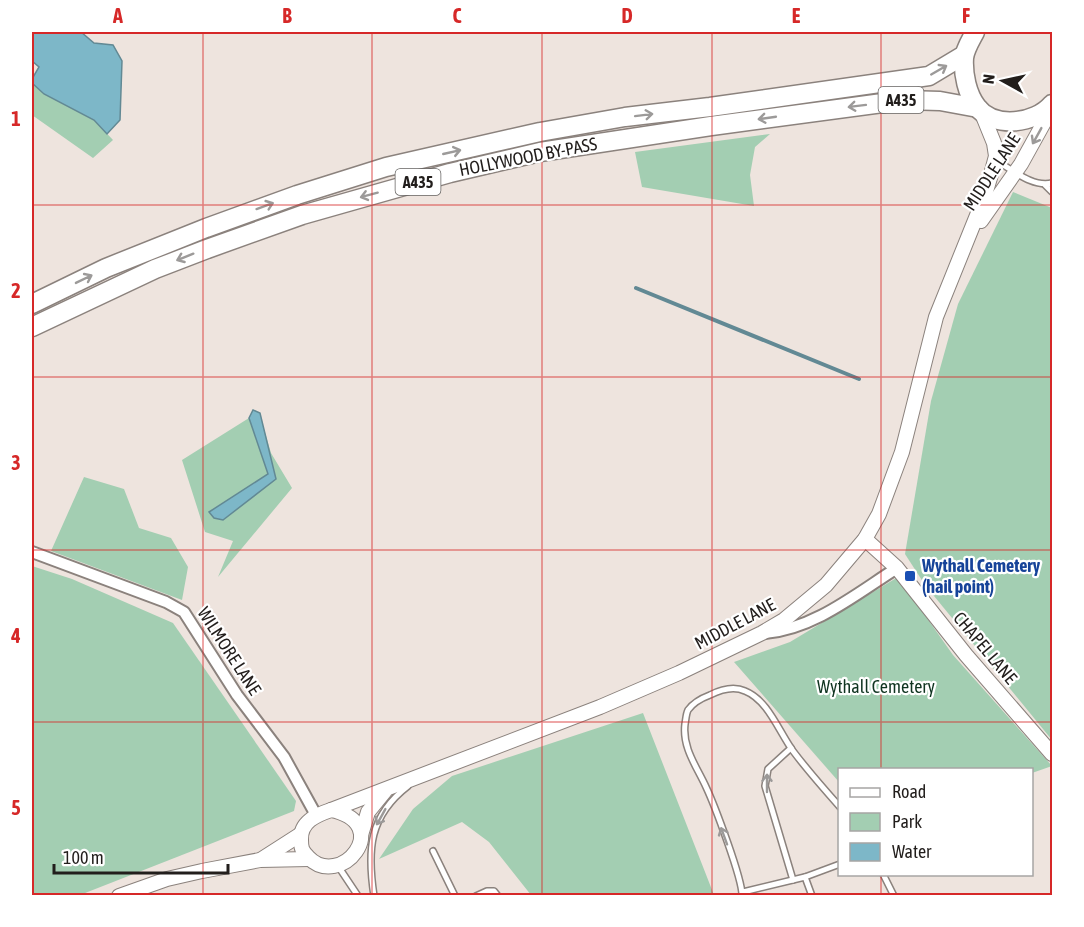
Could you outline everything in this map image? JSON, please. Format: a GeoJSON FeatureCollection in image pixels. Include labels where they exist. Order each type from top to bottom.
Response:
{"type":"FeatureCollection","features":[{"type":"Feature","properties":{"kind":"highway"},"geometry":{"type":"LineString","coordinates":[[969,40],[965,74],[968,89],[979,109]]}},
{"type":"Feature","properties":{"kind":"highway","name":"HOLLYWOOD BY-PASS"},"geometry":{"type":"LineString","coordinates":[[32,304],[106,268],[206,228],[297,195],[387,167],[540,132],[625,117],[929,75],[969,40]]}},
{"type":"Feature","properties":{"kind":"highway","name":"HOLLYWOOD BY-PASS"},"geometry":{"type":"LineString","coordinates":[[32,327],[155,269],[302,215],[450,173],[540,153],[711,126],[905,100],[940,101],[979,109],[992,117],[1010,122],[1037,117],[1053,106]]}},
{"type":"Feature","properties":{"kind":"street","name":"MIDDLE LANE"},"geometry":{"type":"LineString","coordinates":[[961,256],[980,223],[1016,171],[1053,106]]}},
{"type":"Feature","properties":{"kind":"street","name":"MIDDLE LANE"},"geometry":{"type":"LineString","coordinates":[[316,815],[387,790],[600,707],[679,673],[784,620],[826,585],[865,539],[879,514],[902,453],[936,317],[984,198],[995,159],[994,143],[979,109]]}},
{"type":"Feature","properties":{"kind":"street","name":"CHAPEL LANE"},"geometry":{"type":"LineString","coordinates":[[865,539],[897,568],[966,654],[1053,754]]}},
{"type":"Feature","properties":{"kind":"street","name":"WILMORE LANE"},"geometry":{"type":"LineString","coordinates":[[32,552],[166,602],[184,612],[237,696],[284,757],[316,815]]}},
{"type":"Feature","properties":{"kind":"street"},"geometry":{"type":"LineString","coordinates":[[762,633],[783,632],[820,617],[897,568]]}},
{"type":"Feature","properties":{"kind":"street","name":"MIDDLE LANE"},"geometry":{"type":"LineString","coordinates":[[338,866],[352,858],[359,849],[368,812],[387,790]]}},
{"type":"Feature","properties":{"kind":"street"},"geometry":{"type":"LineString","coordinates":[[331,810],[347,813],[356,822],[361,835]]}},
{"type":"Feature","properties":{"kind":"street"},"geometry":{"type":"LineString","coordinates":[[309,859],[302,850],[301,834],[304,824],[316,815]]}},
{"type":"Feature","properties":{"kind":"street"},"geometry":{"type":"LineString","coordinates":[[260,860],[301,834]]}},
{"type":"Feature","properties":{"kind":"street"},"geometry":{"type":"LineString","coordinates":[[119,896],[167,879],[260,860],[309,859],[325,866],[338,866]]}},
{"type":"Feature","properties":{"kind":"lane"},"geometry":{"type":"LineString","coordinates":[[995,159],[1030,181],[1045,185],[1053,192]]}},
{"type":"Feature","properties":{"kind":"lane"},"geometry":{"type":"LineString","coordinates":[[1045,185],[1053,183]]}},
{"type":"Feature","properties":{"kind":"lane"},"geometry":{"type":"LineString","coordinates":[[838,805],[791,748],[763,704],[753,695],[743,690],[732,689],[718,692],[699,700],[687,711],[684,732],[690,756],[707,788],[742,894],[805,877],[838,865]]}},
{"type":"Feature","properties":{"kind":"lane"},"geometry":{"type":"LineString","coordinates":[[791,748],[768,769],[765,786],[793,880]]}},
{"type":"Feature","properties":{"kind":"lane"},"geometry":{"type":"LineString","coordinates":[[374,896],[370,867],[371,842],[378,822],[393,797],[421,776]]}},
{"type":"Feature","properties":{"kind":"lane"},"geometry":{"type":"LineString","coordinates":[[434,851],[455,896]]}},
{"type":"Feature","properties":{"kind":"lane"},"geometry":{"type":"LineString","coordinates":[[338,866],[358,896]]}},
{"type":"Feature","properties":{"kind":"lane"},"geometry":{"type":"LineString","coordinates":[[884,876],[894,894],[886,896]]}},
{"type":"Feature","properties":{"kind":"lane"},"geometry":{"type":"LineString","coordinates":[[805,877],[812,896]]}},
{"type":"Feature","properties":{"kind":"lane"},"geometry":{"type":"LineString","coordinates":[[476,896],[487,891],[494,891],[498,896]]}},
{"type":"Feature","properties":{"kind":"green space"},"geometry":{"type":"Polygon","coordinates":[[[32,83],[44,94],[94,120],[113,140],[93,158],[32,115],[32,83]]]}},
{"type":"Feature","properties":{"kind":"green space"},"geometry":{"type":"Polygon","coordinates":[[[770,134],[755,147],[750,175],[754,206],[642,187],[635,152],[770,134]]]}},
{"type":"Feature","properties":{"kind":"green space"},"geometry":{"type":"Polygon","coordinates":[[[1013,192],[1052,208],[1052,740],[925,585],[905,554],[931,401],[958,304],[1013,192]]]}},
{"type":"Feature","properties":{"kind":"green space"},"geometry":{"type":"Polygon","coordinates":[[[249,418],[255,435],[264,429],[271,453],[292,488],[218,577],[233,541],[205,532],[182,460],[249,418]]]}},
{"type":"Feature","properties":{"kind":"green space"},"geometry":{"type":"Polygon","coordinates":[[[84,477],[124,489],[139,528],[171,538],[188,567],[182,600],[51,551],[84,477]]]}},
{"type":"Feature","properties":{"kind":"green space"},"geometry":{"type":"Polygon","coordinates":[[[32,566],[72,579],[173,623],[296,801],[294,811],[80,895],[32,895],[32,566]]]}},
{"type":"Feature","properties":{"kind":"green space","name":"Wythall Cemetery"},"geometry":{"type":"Polygon","coordinates":[[[898,577],[953,655],[1052,766],[1033,773],[1033,768],[838,768],[838,781],[734,662],[790,642],[898,577]]]}},
{"type":"Feature","properties":{"kind":"green space"},"geometry":{"type":"Polygon","coordinates":[[[643,713],[714,895],[531,895],[489,842],[462,822],[379,859],[413,809],[452,776],[643,713]]]}},
{"type":"Feature","properties":{"kind":"water"},"geometry":{"type":"Polygon","coordinates":[[[81,32],[94,43],[113,45],[122,61],[120,120],[107,134],[94,120],[44,94],[32,83],[39,67],[32,61],[32,33],[81,32]]]}},
{"type":"Feature","properties":{"kind":"water"},"geometry":{"type":"Polygon","coordinates":[[[253,410],[260,413],[276,479],[223,520],[214,518],[209,512],[268,474],[249,418],[253,410]]]}},
{"type":"Feature","properties":{"kind":"waterway"},"geometry":{"type":"LineString","coordinates":[[636,288],[859,379]]}},
{"type":"Feature","properties":{"kind":"place","name":"Wythall Cemetery (hail point)"},"geometry":{"type":"Point","coordinates":[910,576]}}]}
